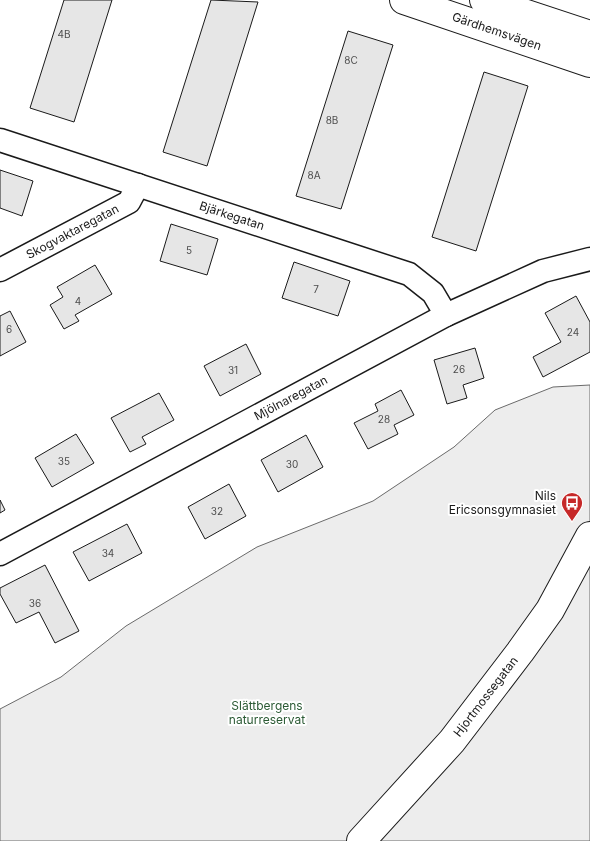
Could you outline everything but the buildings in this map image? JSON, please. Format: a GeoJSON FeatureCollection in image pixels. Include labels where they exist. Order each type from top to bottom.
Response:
{"type":"FeatureCollection","features":[{"type":"Feature","properties":{"kind":"street","name":"Gärdhemsvägen"},"geometry":{"type":"LineString","coordinates":[[404,0],[590,63]]}},
{"type":"Feature","properties":{"kind":"street","name":"Gärdhemsvägen"},"geometry":{"type":"LineString","coordinates":[[484,0],[590,35]]}},
{"type":"Feature","properties":{"kind":"street","name":"Bjärkegatan"},"geometry":{"type":"LineString","coordinates":[[0,140],[409,274],[433,293],[446,315]]}},
{"type":"Feature","properties":{"kind":"street","name":"Skogvaktaregatan"},"geometry":{"type":"LineString","coordinates":[[0,270],[129,202],[138,185]]}},
{"type":"Feature","properties":{"kind":"street","name":"Mjölnaregatan"},"geometry":{"type":"LineString","coordinates":[[0,554],[446,315],[543,271],[590,258]]}},
{"type":"Feature","properties":{"kind":"street","name":"Hjortmossegatan"},"geometry":{"type":"LineString","coordinates":[[361,841],[452,742],[520,652],[550,610],[590,536]]}},
{"type":"Feature","properties":{"kind":"green space","name":"Slättbergens naturreservat"},"geometry":{"type":"Polygon","coordinates":[[[590,385],[590,841],[0,841],[0,709],[61,677],[126,626],[257,547],[373,501],[454,447],[495,410],[553,387],[590,385]]]}},
{"type":"Feature","properties":{"kind":"place","name":"Nils Ericsonsgymnasiet"},"geometry":{"type":"Point","coordinates":[572,522]}}]}
